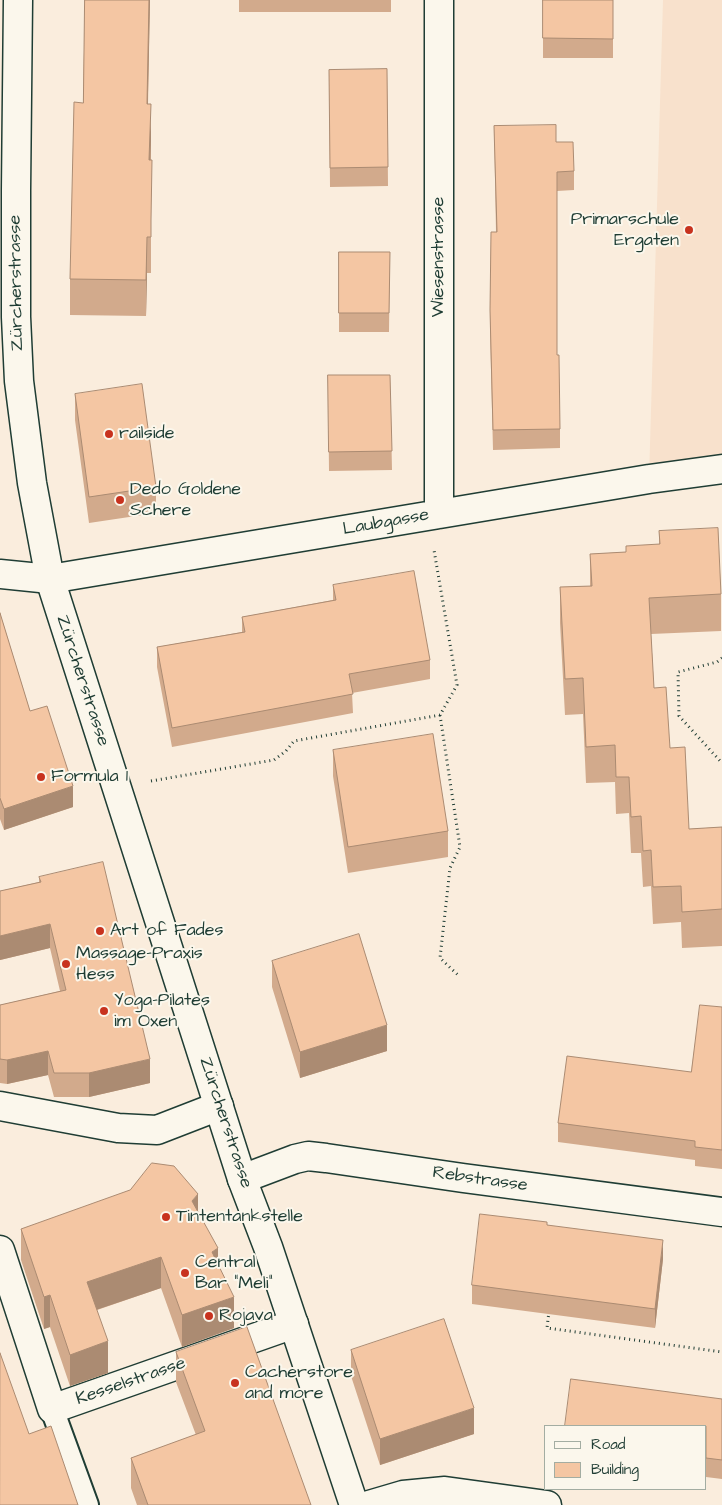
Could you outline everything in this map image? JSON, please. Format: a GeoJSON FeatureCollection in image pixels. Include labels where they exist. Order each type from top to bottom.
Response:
{"type":"FeatureCollection","features":[{"type":"Feature","properties":{"kind":"street","name":"Zürcherstrasse"},"geometry":{"type":"LineString","coordinates":[[18,0],[16,190],[18,381],[32,483],[50,579],[242,1179],[268,1247],[354,1505]]}},
{"type":"Feature","properties":{"kind":"street","name":"Wiesenstrasse"},"geometry":{"type":"LineString","coordinates":[[434,515],[440,0]]}},
{"type":"Feature","properties":{"kind":"street","name":"Laubgasse"},"geometry":{"type":"LineString","coordinates":[[0,574],[50,579],[639,481],[722,469]]}},
{"type":"Feature","properties":{"kind":"street"},"geometry":{"type":"LineString","coordinates":[[0,1106],[118,1128],[157,1130],[219,1106]]}},
{"type":"Feature","properties":{"kind":"street","name":"Rebstrasse"},"geometry":{"type":"LineString","coordinates":[[242,1179],[308,1156],[722,1212]]}},
{"type":"Feature","properties":{"kind":"street","name":"Kesselstrasse"},"geometry":{"type":"LineString","coordinates":[[0,1250],[52,1409],[294,1324]]}},
{"type":"Feature","properties":{"kind":"street"},"geometry":{"type":"LineString","coordinates":[[369,1505],[403,1495],[445,1491],[547,1505]]}},
{"type":"Feature","properties":{"kind":"lane","name":"Kesselstrasse"},"geometry":{"type":"LineString","coordinates":[[52,1409],[87,1505]]}},
{"type":"Feature","properties":{"kind":"path"},"geometry":{"type":"LineString","coordinates":[[434,515],[457,684],[440,715],[460,847],[450,868],[440,958],[459,976]]}},
{"type":"Feature","properties":{"kind":"path"},"geometry":{"type":"LineString","coordinates":[[722,658],[717,662],[678,672],[679,716],[722,763]]}},
{"type":"Feature","properties":{"kind":"path"},"geometry":{"type":"LineString","coordinates":[[116,787],[274,760],[286,751],[294,741],[440,715]]}},
{"type":"Feature","properties":{"kind":"path"},"geometry":{"type":"LineString","coordinates":[[549,1309],[547,1328],[722,1352]]}},
{"type":"Feature","properties":{"kind":"shaded area","name":"Primarschule Ergaten"},"geometry":{"type":"Polygon","coordinates":[[[663,0],[722,0],[722,461],[649,479],[663,0]]]}},
{"type":"Feature","properties":{"kind":"building"},"geometry":{"type":"Polygon","coordinates":[[[85,0],[149,0],[147,104],[151,104],[149,160],[152,160],[151,237],[147,237],[146,280],[70,279],[74,102],[83,103],[85,0]]]}},
{"type":"Feature","properties":{"kind":"building"},"geometry":{"type":"Polygon","coordinates":[[[543,0],[613,0],[613,39],[543,38],[543,0]]]}},
{"type":"Feature","properties":{"kind":"building"},"geometry":{"type":"Polygon","coordinates":[[[387,69],[388,167],[330,168],[329,70],[387,69]]]}},
{"type":"Feature","properties":{"kind":"building"},"geometry":{"type":"Polygon","coordinates":[[[556,125],[556,142],[573,142],[574,171],[557,172],[557,355],[559,355],[560,429],[493,430],[490,310],[491,232],[497,232],[494,126],[556,125]]]}},
{"type":"Feature","properties":{"kind":"building"},"geometry":{"type":"Polygon","coordinates":[[[339,252],[390,252],[389,313],[339,313],[339,252]]]}},
{"type":"Feature","properties":{"kind":"building"},"geometry":{"type":"Polygon","coordinates":[[[328,375],[390,375],[392,451],[329,452],[328,375]]]}},
{"type":"Feature","properties":{"kind":"building"},"geometry":{"type":"Polygon","coordinates":[[[142,384],[156,487],[89,497],[75,394],[142,384]]]}},
{"type":"Feature","properties":{"kind":"building"},"geometry":{"type":"Polygon","coordinates":[[[718,528],[721,594],[649,598],[654,688],[666,687],[670,748],[685,747],[689,829],[722,827],[722,909],[682,912],[681,886],[653,887],[651,850],[643,851],[641,816],[631,817],[629,777],[616,777],[615,745],[586,747],[583,678],[565,679],[560,587],[592,586],[590,554],[626,552],[626,546],[660,544],[659,531],[718,528]]]}},
{"type":"Feature","properties":{"kind":"building"},"geometry":{"type":"Polygon","coordinates":[[[414,571],[430,660],[349,674],[353,694],[172,728],[157,647],[245,632],[242,617],[336,600],[333,585],[414,571]]]}},
{"type":"Feature","properties":{"kind":"building"},"geometry":{"type":"Polygon","coordinates":[[[0,613],[30,711],[47,706],[73,786],[4,809],[0,798],[0,613]]]}},
{"type":"Feature","properties":{"kind":"building"},"geometry":{"type":"Polygon","coordinates":[[[433,734],[448,831],[348,847],[333,750],[433,734]]]}},
{"type":"Feature","properties":{"kind":"building"},"geometry":{"type":"Polygon","coordinates":[[[103,862],[150,1059],[89,1073],[54,1073],[48,1051],[7,1060],[0,1059],[0,1005],[66,990],[50,924],[0,936],[0,891],[41,882],[39,877],[103,862]]]}},
{"type":"Feature","properties":{"kind":"building"},"geometry":{"type":"Polygon","coordinates":[[[359,934],[387,1025],[300,1052],[272,961],[359,934]]]}},
{"type":"Feature","properties":{"kind":"building"},"geometry":{"type":"Polygon","coordinates":[[[700,1005],[722,1007],[722,1150],[695,1147],[695,1141],[558,1123],[567,1056],[691,1072],[700,1005]]]}},
{"type":"Feature","properties":{"kind":"building"},"geometry":{"type":"Polygon","coordinates":[[[152,1163],[174,1166],[198,1194],[192,1201],[218,1248],[212,1252],[234,1297],[182,1315],[161,1257],[87,1282],[108,1341],[70,1355],[50,1295],[44,1297],[21,1229],[130,1190],[152,1163]]]}},
{"type":"Feature","properties":{"kind":"building"},"geometry":{"type":"Polygon","coordinates":[[[480,1214],[547,1222],[547,1225],[663,1240],[655,1309],[472,1285],[480,1214]]]}},
{"type":"Feature","properties":{"kind":"building"},"geometry":{"type":"Polygon","coordinates":[[[444,1319],[474,1408],[380,1439],[351,1350],[444,1319]]]}},
{"type":"Feature","properties":{"kind":"building"},"geometry":{"type":"Polygon","coordinates":[[[247,1327],[311,1505],[148,1505],[131,1458],[205,1431],[176,1352],[247,1327]]]}},
{"type":"Feature","properties":{"kind":"building"},"geometry":{"type":"Polygon","coordinates":[[[0,1353],[29,1434],[51,1426],[78,1505],[0,1505],[0,1353]]]}},
{"type":"Feature","properties":{"kind":"building"},"geometry":{"type":"Polygon","coordinates":[[[571,1379],[722,1399],[722,1460],[707,1458],[707,1425],[565,1425],[571,1379]]]}},
{"type":"Feature","properties":{"kind":"place","name":"Primarschule Ergaten"},"geometry":{"type":"Point","coordinates":[689,230]}},
{"type":"Feature","properties":{"kind":"place","name":"railside"},"geometry":{"type":"Point","coordinates":[109,434]}},
{"type":"Feature","properties":{"kind":"place","name":"Dedo Goldene Schere"},"geometry":{"type":"Point","coordinates":[120,500]}},
{"type":"Feature","properties":{"kind":"place","name":"Formula 1"},"geometry":{"type":"Point","coordinates":[41,777]}},
{"type":"Feature","properties":{"kind":"place","name":"Art of Fades"},"geometry":{"type":"Point","coordinates":[100,931]}},
{"type":"Feature","properties":{"kind":"place","name":"Massage-Praxis Hess"},"geometry":{"type":"Point","coordinates":[66,964]}},
{"type":"Feature","properties":{"kind":"place","name":"Yoga-Pilates im Oxen"},"geometry":{"type":"Point","coordinates":[104,1011]}},
{"type":"Feature","properties":{"kind":"place","name":"Tintentankstelle"},"geometry":{"type":"Point","coordinates":[166,1217]}},
{"type":"Feature","properties":{"kind":"place","name":"Central Bar \"Meli\""},"geometry":{"type":"Point","coordinates":[185,1273]}},
{"type":"Feature","properties":{"kind":"place","name":"Rojava"},"geometry":{"type":"Point","coordinates":[209,1316]}},
{"type":"Feature","properties":{"kind":"place","name":"Cacherstore and more"},"geometry":{"type":"Point","coordinates":[235,1383]}}]}
